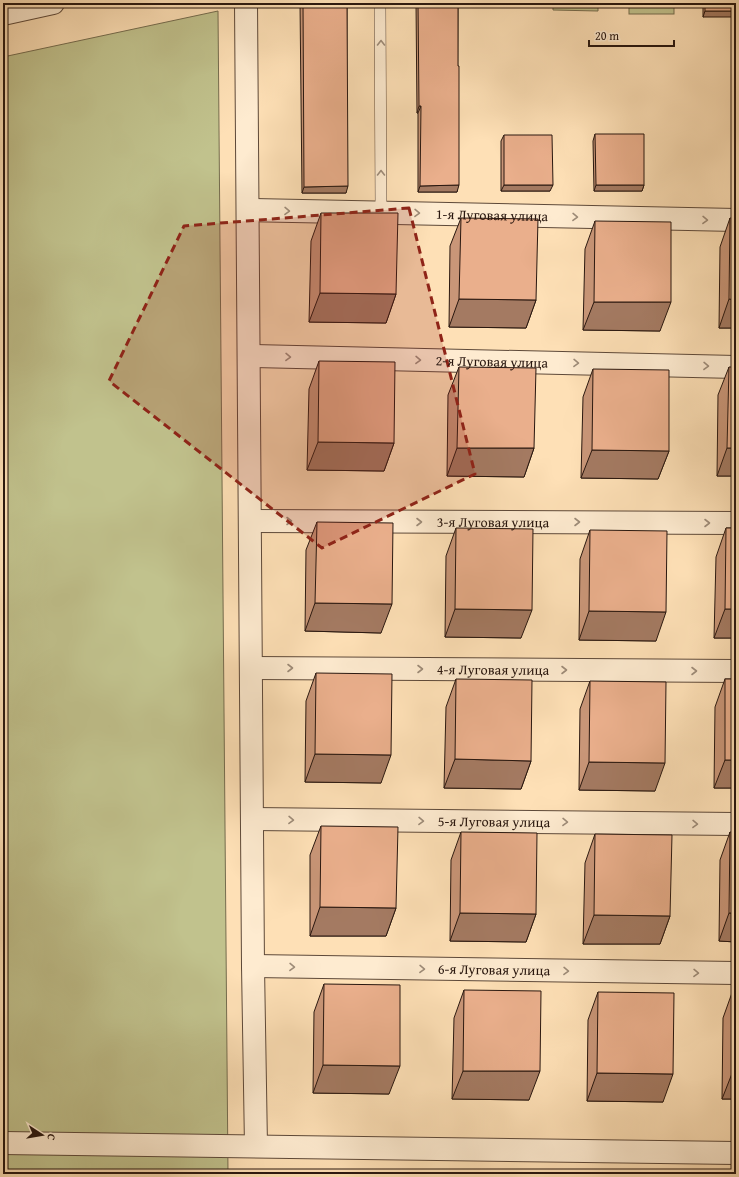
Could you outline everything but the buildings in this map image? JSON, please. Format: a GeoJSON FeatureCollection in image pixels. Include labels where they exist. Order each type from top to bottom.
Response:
{"type":"FeatureCollection","features":[{"type":"Feature","properties":{"kind":"street"},"geometry":{"type":"LineString","coordinates":[[3,14],[53,3]]}},
{"type":"Feature","properties":{"kind":"street"},"geometry":{"type":"LineString","coordinates":[[246,3],[253,966],[256,1146]]}},
{"type":"Feature","properties":{"kind":"street","name":"1-я Луговая улица"},"geometry":{"type":"LineString","coordinates":[[248,210],[736,220]]}},
{"type":"Feature","properties":{"kind":"street","name":"2-я Луговая улица"},"geometry":{"type":"LineString","coordinates":[[249,356],[736,367]]}},
{"type":"Feature","properties":{"kind":"street","name":"3-я Луговая улица"},"geometry":{"type":"LineString","coordinates":[[250,521],[736,523]]}},
{"type":"Feature","properties":{"kind":"street","name":"4-я Луговая улица"},"geometry":{"type":"LineString","coordinates":[[251,668],[736,671]]}},
{"type":"Feature","properties":{"kind":"street","name":"5-я Луговая улица"},"geometry":{"type":"LineString","coordinates":[[252,819],[736,824]]}},
{"type":"Feature","properties":{"kind":"street","name":"6-я Луговая улица"},"geometry":{"type":"LineString","coordinates":[[253,966],[736,974]]}},
{"type":"Feature","properties":{"kind":"street"},"geometry":{"type":"LineString","coordinates":[[3,1143],[736,1153]]}},
{"type":"Feature","properties":{"kind":"lane"},"geometry":{"type":"LineString","coordinates":[[380,3],[381,212]]}},
{"type":"Feature","properties":{"kind":"highlighted area"},"geometry":{"type":"Polygon","coordinates":[[[409,208],[475,474],[322,548],[109,381],[184,226],[409,208]]]}},
{"type":"Feature","properties":{"kind":"green space"},"geometry":{"type":"Polygon","coordinates":[[[553,3],[598,3],[598,11],[553,10],[553,3]]]}},
{"type":"Feature","properties":{"kind":"green space"},"geometry":{"type":"Polygon","coordinates":[[[629,3],[674,3],[674,14],[629,14],[629,3]]]}},
{"type":"Feature","properties":{"kind":"green space"},"geometry":{"type":"Polygon","coordinates":[[[218,11],[228,1174],[3,1174],[3,57],[218,11]]]}}]}
